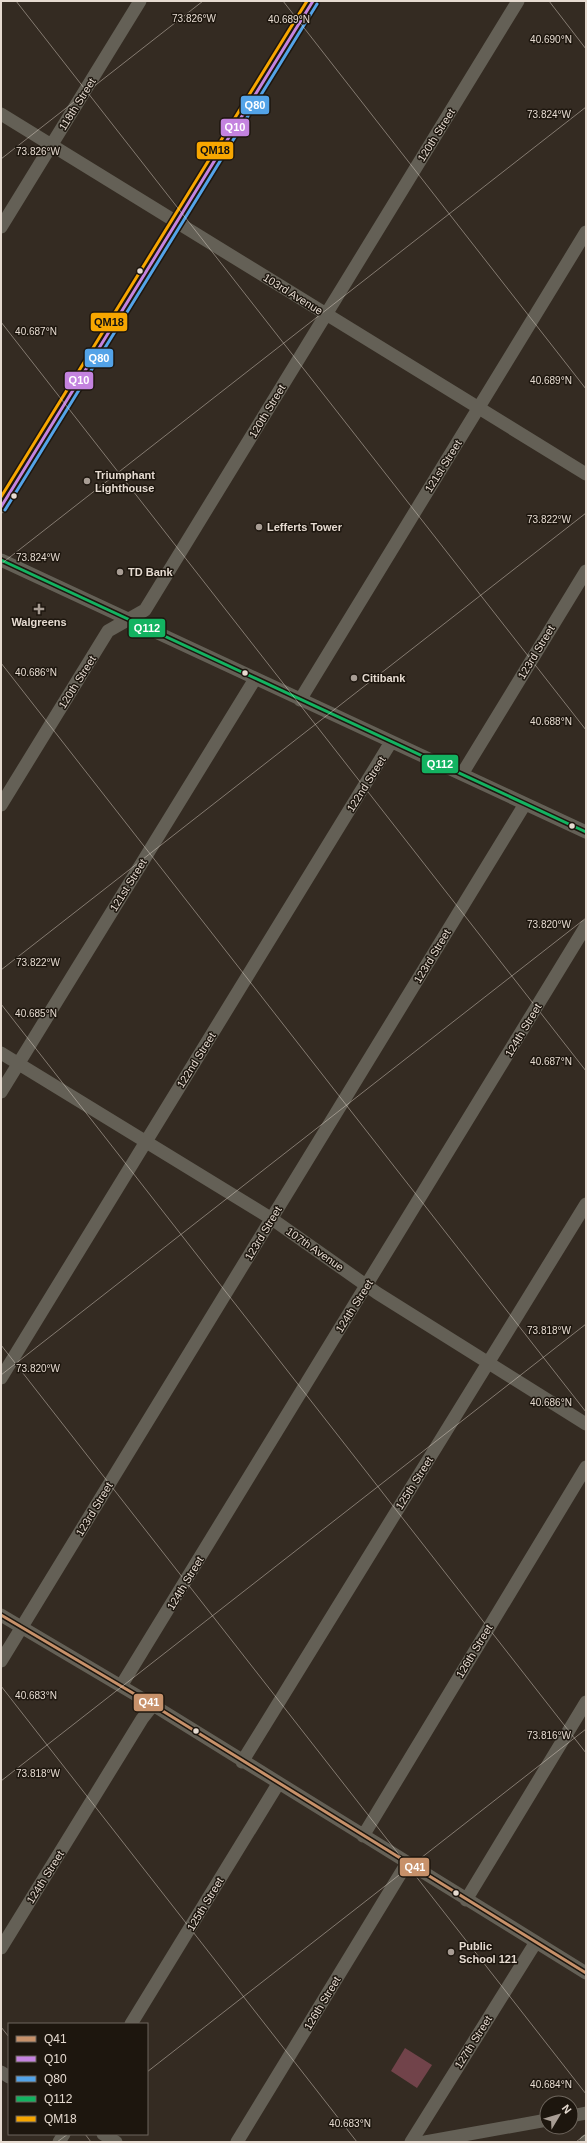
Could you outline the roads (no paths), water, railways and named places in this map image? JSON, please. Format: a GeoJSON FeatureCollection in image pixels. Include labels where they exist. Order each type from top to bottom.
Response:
{"type":"FeatureCollection","features":[{"type":"Feature","properties":{"kind":"street","name":"118th Street"},"geometry":{"type":"LineString","coordinates":[[1,226],[140,1]]}},
{"type":"Feature","properties":{"kind":"street"},"geometry":{"type":"LineString","coordinates":[[1,507],[313,1]]}},
{"type":"Feature","properties":{"kind":"street","name":"120th Street"},"geometry":{"type":"LineString","coordinates":[[1,806],[108,631],[145,610],[518,1]]}},
{"type":"Feature","properties":{"kind":"street","name":"103rd Avenue"},"geometry":{"type":"LineString","coordinates":[[1,114],[586,474]]}},
{"type":"Feature","properties":{"kind":"street","name":"121st Street"},"geometry":{"type":"LineString","coordinates":[[300,700],[586,232]]}},
{"type":"Feature","properties":{"kind":"street"},"geometry":{"type":"LineString","coordinates":[[1,560],[586,832]]}},
{"type":"Feature","properties":{"kind":"street","name":"123rd Street"},"geometry":{"type":"LineString","coordinates":[[462,774],[586,571]]}},
{"type":"Feature","properties":{"kind":"street","name":"121st Street"},"geometry":{"type":"LineString","coordinates":[[1,1092],[255,678]]}},
{"type":"Feature","properties":{"kind":"street","name":"122nd Street"},"geometry":{"type":"LineString","coordinates":[[1,1378],[391,742]]}},
{"type":"Feature","properties":{"kind":"street","name":"123rd Street"},"geometry":{"type":"LineString","coordinates":[[1,1661],[525,804]]}},
{"type":"Feature","properties":{"kind":"street","name":"124th Street"},"geometry":{"type":"LineString","coordinates":[[121,1686],[586,926]]}},
{"type":"Feature","properties":{"kind":"street","name":"107th Avenue"},"geometry":{"type":"LineString","coordinates":[[1,1053],[272,1219],[367,1285],[586,1424]]}},
{"type":"Feature","properties":{"kind":"street","name":"125th Street"},"geometry":{"type":"LineString","coordinates":[[242,1762],[586,1204]]}},
{"type":"Feature","properties":{"kind":"street","name":"126th Street"},"geometry":{"type":"LineString","coordinates":[[362,1836],[586,1467]]}},
{"type":"Feature","properties":{"kind":"street"},"geometry":{"type":"LineString","coordinates":[[1,1615],[153,1705],[242,1762],[586,1973]]}},
{"type":"Feature","properties":{"kind":"street"},"geometry":{"type":"LineString","coordinates":[[466,1900],[586,1702]]}},
{"type":"Feature","properties":{"kind":"street","name":"124th Street"},"geometry":{"type":"LineString","coordinates":[[1,1948],[142,1719],[153,1705]]}},
{"type":"Feature","properties":{"kind":"street","name":"125th Street"},"geometry":{"type":"LineString","coordinates":[[133,2023],[278,1784]]}},
{"type":"Feature","properties":{"kind":"street","name":"126th Street"},"geometry":{"type":"LineString","coordinates":[[237,2142],[407,1863]]}},
{"type":"Feature","properties":{"kind":"street","name":"127th Street"},"geometry":{"type":"LineString","coordinates":[[411,2142],[536,1942]]}},
{"type":"Feature","properties":{"kind":"street"},"geometry":{"type":"LineString","coordinates":[[425,2142],[539,2121]]}},
{"type":"Feature","properties":{"kind":"street"},"geometry":{"type":"LineString","coordinates":[[105,2135],[116,2142]]}},
{"type":"Feature","properties":{"kind":"place","name":"Triumphant Lighthouse"},"geometry":{"type":"Point","coordinates":[87,481]}},
{"type":"Feature","properties":{"kind":"place","name":"Lefferts Tower"},"geometry":{"type":"Point","coordinates":[259,527]}},
{"type":"Feature","properties":{"kind":"place","name":"TD Bank"},"geometry":{"type":"Point","coordinates":[120,572]}},
{"type":"Feature","properties":{"kind":"place","name":"Walgreens"},"geometry":{"type":"Point","coordinates":[39,609]}},
{"type":"Feature","properties":{"kind":"place","name":"Citibank"},"geometry":{"type":"Point","coordinates":[354,678]}},
{"type":"Feature","properties":{"kind":"place","name":"Public School 121"},"geometry":{"type":"Point","coordinates":[451,1952]}}]}
